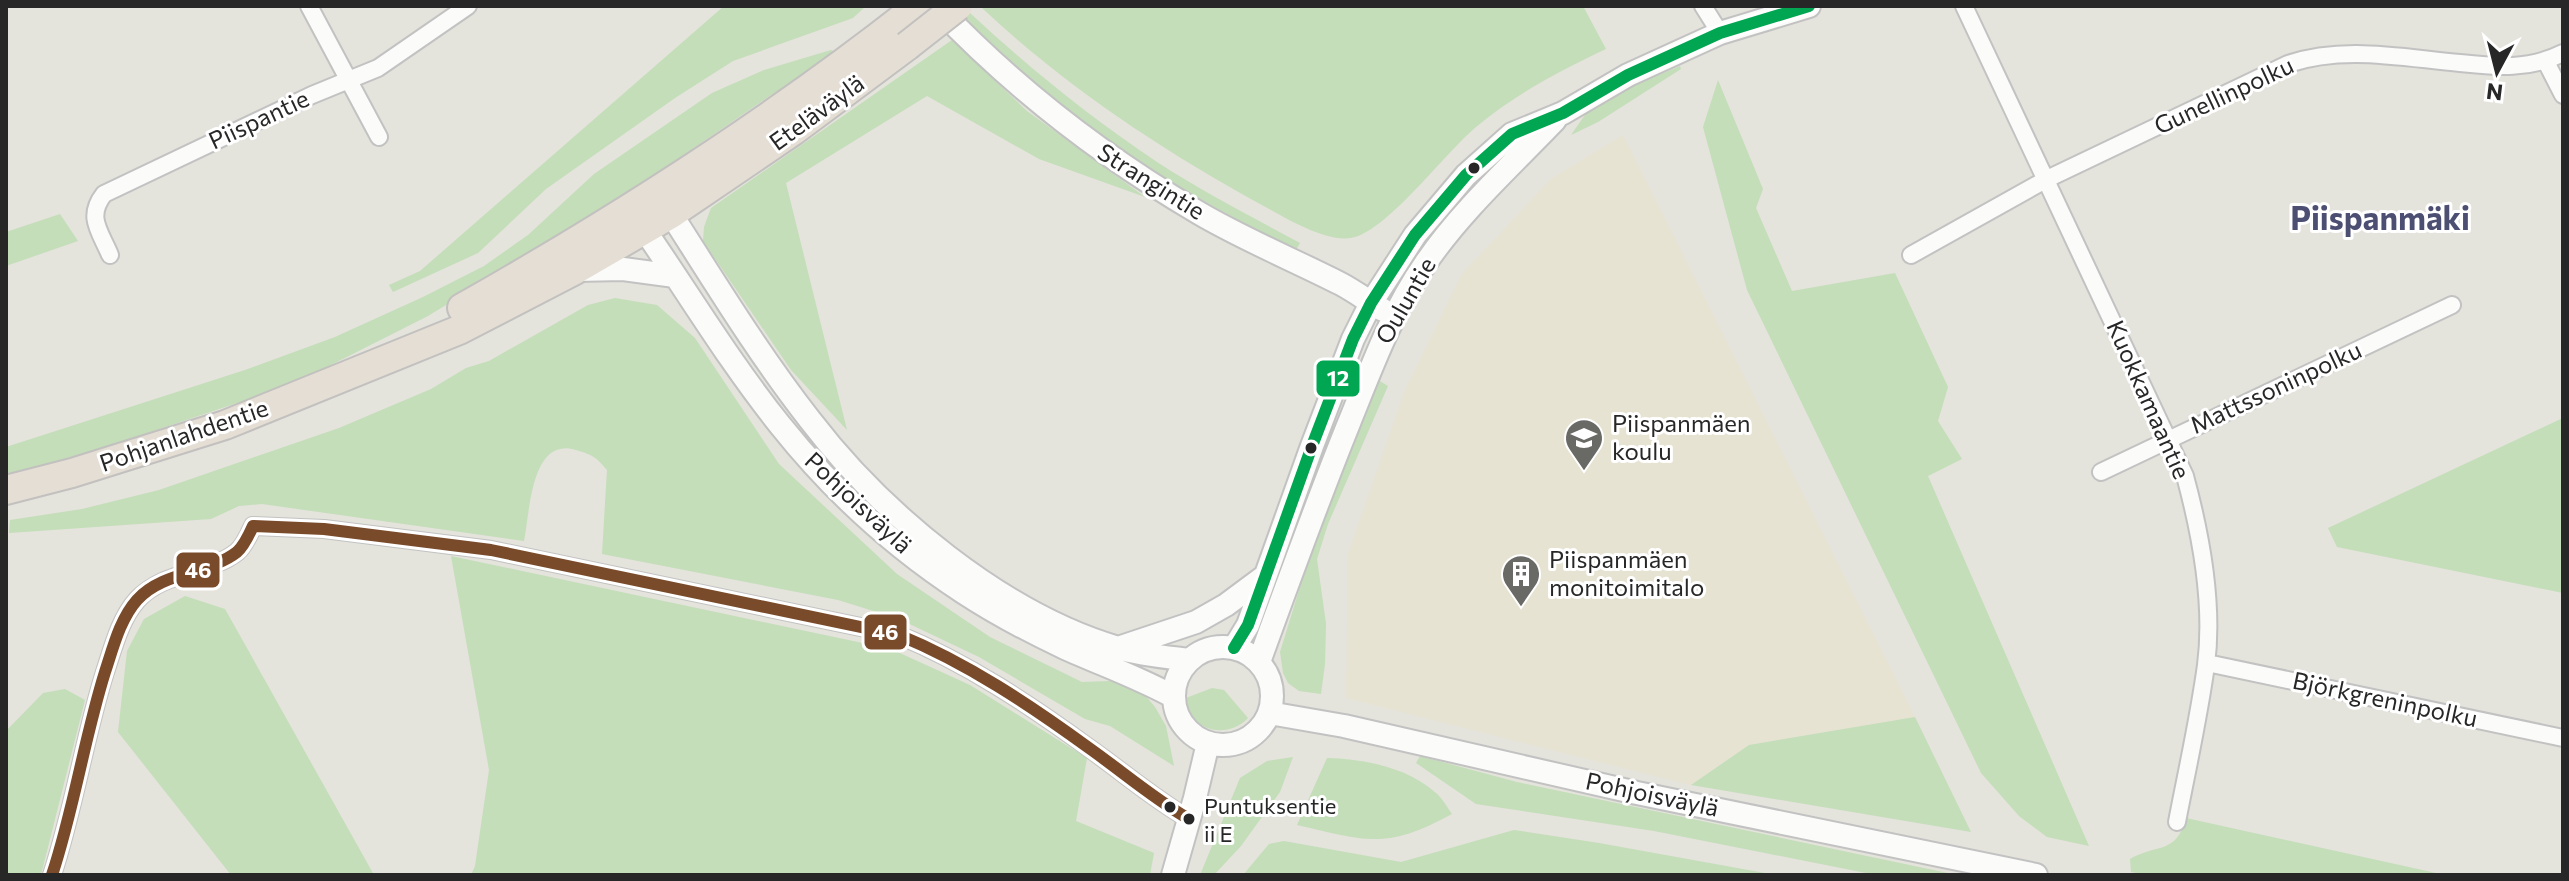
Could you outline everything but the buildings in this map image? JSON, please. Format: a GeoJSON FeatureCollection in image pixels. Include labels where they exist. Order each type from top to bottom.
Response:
{"type":"FeatureCollection","features":[{"type":"Feature","properties":{"kind":"highway","name":"Eteläväylä"},"geometry":{"type":"LineString","coordinates":[[899,36],[918,6]]}},
{"type":"Feature","properties":{"kind":"highway","name":"Eteläväylä"},"geometry":{"type":"LineString","coordinates":[[664,203],[768,149],[899,36],[958,6]]}},
{"type":"Feature","properties":{"kind":"highway","name":"Pohjanlahdentie"},"geometry":{"type":"LineString","coordinates":[[359,370],[566,249],[637,219],[664,203]]}},
{"type":"Feature","properties":{"kind":"highway","name":"Pohjanlahdentie"},"geometry":{"type":"LineString","coordinates":[[6,490],[72,473],[225,425],[459,330],[575,270],[637,219]]}},
{"type":"Feature","properties":{"kind":"main road","name":"Strangintie"},"geometry":{"type":"LineString","coordinates":[[936,6],[981,53],[1095,148],[1202,215],[1342,284],[1394,316]]}},
{"type":"Feature","properties":{"kind":"main road","name":"Ouluntie"},"geometry":{"type":"LineString","coordinates":[[1234,648],[1248,625],[1353,339],[1403,252],[1466,175],[1512,134],[1563,113],[1628,75],[1720,33],[1809,6]]}},
{"type":"Feature","properties":{"kind":"main road","name":"Ouluntie"},"geometry":{"type":"LineString","coordinates":[[1259,662],[1334,460],[1394,316],[1423,266],[1445,237],[1563,113]]}},
{"type":"Feature","properties":{"kind":"main road","name":"Pohjoisväylä"},"geometry":{"type":"LineString","coordinates":[[664,203],[729,306],[818,431],[866,484],[926,539],[971,574],[1012,600],[1084,636],[1118,648],[1190,660]]}},
{"type":"Feature","properties":{"kind":"main road","name":"Pohjoisväylä"},"geometry":{"type":"LineString","coordinates":[[637,219],[780,426],[833,486],[889,537],[961,591],[1004,617],[1174,697]]}},
{"type":"Feature","properties":{"kind":"main road"},"geometry":{"type":"LineString","coordinates":[[575,270],[623,269],[675,276]]}},
{"type":"Feature","properties":{"kind":"main road"},"geometry":{"type":"LineString","coordinates":[[1118,648],[1196,622],[1226,605],[1265,576]]}},
{"type":"Feature","properties":{"kind":"main road"},"geometry":{"type":"LineString","coordinates":[[1234,648],[1259,662],[1271,688],[1269,713],[1259,731],[1248,739],[1221,746],[1194,737],[1176,712],[1174,697],[1176,682],[1190,660],[1210,649],[1234,648]]}},
{"type":"Feature","properties":{"kind":"main road","name":"Pohjoisväylä"},"geometry":{"type":"LineString","coordinates":[[1269,713],[1344,726],[1637,793],[2036,875]]}},
{"type":"Feature","properties":{"kind":"main road"},"geometry":{"type":"LineString","coordinates":[[1173,875],[1208,743]]}},
{"type":"Feature","properties":{"kind":"street"},"geometry":{"type":"LineString","coordinates":[[309,6],[379,137]]}},
{"type":"Feature","properties":{"kind":"street","name":"Piispantie"},"geometry":{"type":"LineString","coordinates":[[110,255],[95,220],[95,206],[104,194],[312,95],[378,68],[468,6]]}},
{"type":"Feature","properties":{"kind":"street"},"geometry":{"type":"LineString","coordinates":[[1703,6],[1720,33]]}},
{"type":"Feature","properties":{"kind":"street","name":"Kuokkamaantie"},"geometry":{"type":"LineString","coordinates":[[1964,6],[2185,476],[2199,528],[2208,623],[2207,663],[2177,822]]}},
{"type":"Feature","properties":{"kind":"street","name":"Gunellinpolku"},"geometry":{"type":"LineString","coordinates":[[1911,255],[2047,179],[2308,57],[2332,53],[2362,54],[2499,68],[2546,62],[2563,53]]}},
{"type":"Feature","properties":{"kind":"street"},"geometry":{"type":"LineString","coordinates":[[2546,62],[2563,95]]}},
{"type":"Feature","properties":{"kind":"street","name":"Mattssoninpolku"},"geometry":{"type":"LineString","coordinates":[[2101,472],[2452,305]]}},
{"type":"Feature","properties":{"kind":"street"},"geometry":{"type":"LineString","coordinates":[[52,875],[91,717],[114,643],[126,616],[138,598],[169,579],[238,551],[253,526],[324,529],[491,550],[899,635],[930,648],[1036,710],[1165,805],[1189,819]]}},
{"type":"Feature","properties":{"kind":"street","name":"Björkgreninpolku"},"geometry":{"type":"LineString","coordinates":[[2207,663],[2563,738]]}},
{"type":"Feature","properties":{"kind":"shaded area","name":"Piispanmäen koulu"},"geometry":{"type":"Polygon","coordinates":[[[1623,135],[1915,717],[1749,745],[1691,785],[1346,698],[1348,554],[1405,390],[1462,274],[1551,179],[1623,135]]]}},
{"type":"Feature","properties":{"kind":"green space"},"geometry":{"type":"Polygon","coordinates":[[[724,6],[866,6],[853,18],[733,61],[546,189],[478,253],[393,292],[389,285],[420,271],[724,6]]]}},
{"type":"Feature","properties":{"kind":"green space"},"geometry":{"type":"Polygon","coordinates":[[[1583,6],[1606,49],[1538,84],[1491,115],[1384,219],[1355,237],[1344,238],[1319,233],[1293,222],[1150,138],[1046,64],[982,8],[1583,6]]]}},
{"type":"Feature","properties":{"kind":"green space"},"geometry":{"type":"Polygon","coordinates":[[[970,13],[1037,72],[1108,128],[1192,184],[1300,243],[1296,250],[1164,177],[1070,114],[962,21],[970,13]]]}},
{"type":"Feature","properties":{"kind":"green space"},"geometry":{"type":"Polygon","coordinates":[[[952,40],[1027,111],[1145,197],[1039,159],[927,96],[786,183],[847,430],[791,370],[703,241],[704,227],[711,208],[952,40]]]}},
{"type":"Feature","properties":{"kind":"green space"},"geometry":{"type":"Polygon","coordinates":[[[831,50],[840,54],[771,95],[630,192],[428,316],[313,374],[246,400],[64,461],[6,475],[6,447],[245,370],[335,337],[484,266],[528,235],[594,174],[712,93],[764,70],[831,50]]]}},
{"type":"Feature","properties":{"kind":"green space"},"geometry":{"type":"Polygon","coordinates":[[[1680,66],[1681,69],[1598,122],[1571,135],[1587,112],[1635,85],[1680,66]]]}},
{"type":"Feature","properties":{"kind":"green space"},"geometry":{"type":"Polygon","coordinates":[[[1718,80],[1763,189],[1756,208],[1792,291],[1895,273],[1948,387],[1938,421],[1962,459],[1928,476],[2089,846],[2047,837],[2019,816],[1981,773],[1747,290],[1703,127],[1718,80]]]}},
{"type":"Feature","properties":{"kind":"green space"},"geometry":{"type":"Polygon","coordinates":[[[60,214],[78,241],[6,266],[6,232],[60,214]]]}},
{"type":"Feature","properties":{"kind":"green space"},"geometry":{"type":"Polygon","coordinates":[[[615,298],[657,305],[695,338],[779,464],[897,574],[990,637],[1082,682],[1110,681],[1143,693],[1166,726],[1174,766],[1110,726],[1085,719],[979,657],[899,619],[838,600],[602,554],[607,470],[594,457],[576,450],[561,449],[550,454],[541,465],[531,495],[524,541],[262,504],[239,506],[211,519],[9,533],[10,520],[82,509],[159,490],[339,428],[431,389],[466,368],[489,361],[588,305],[615,298]]]}},
{"type":"Feature","properties":{"kind":"green space"},"geometry":{"type":"Polygon","coordinates":[[[1378,380],[1388,386],[1328,524],[1317,559],[1326,624],[1321,694],[1299,691],[1288,683],[1283,673],[1280,652],[1320,522],[1378,380]]]}},
{"type":"Feature","properties":{"kind":"green space"},"geometry":{"type":"Polygon","coordinates":[[[2563,418],[2563,593],[2337,547],[2328,528],[2563,418]]]}},
{"type":"Feature","properties":{"kind":"green space"},"geometry":{"type":"Polygon","coordinates":[[[451,556],[891,649],[970,685],[1087,758],[1076,821],[1154,853],[1150,875],[471,875],[475,866],[489,770],[451,556]]]}},
{"type":"Feature","properties":{"kind":"green space"},"geometry":{"type":"Polygon","coordinates":[[[185,596],[225,609],[374,875],[231,875],[118,732],[127,651],[144,619],[185,596]]]}},
{"type":"Feature","properties":{"kind":"green space"},"geometry":{"type":"Polygon","coordinates":[[[1212,688],[1224,690],[1248,718],[1239,725],[1219,730],[1210,729],[1193,718],[1186,698],[1212,688]]]}},
{"type":"Feature","properties":{"kind":"green space"},"geometry":{"type":"Polygon","coordinates":[[[65,689],[85,700],[41,875],[6,875],[6,731],[43,693],[65,689]]]}},
{"type":"Feature","properties":{"kind":"green space"},"geometry":{"type":"Polygon","coordinates":[[[1915,717],[1971,832],[1691,785],[1749,745],[1915,717]]]}},
{"type":"Feature","properties":{"kind":"green space"},"geometry":{"type":"Polygon","coordinates":[[[1420,756],[1517,782],[1957,875],[1876,875],[1654,831],[1476,804],[1416,763],[1420,756]]]}},
{"type":"Feature","properties":{"kind":"green space"},"geometry":{"type":"Polygon","coordinates":[[[1293,757],[1280,792],[1241,846],[1214,875],[1200,875],[1240,778],[1267,761],[1293,757]]]}},
{"type":"Feature","properties":{"kind":"green space"},"geometry":{"type":"Polygon","coordinates":[[[1327,758],[1356,760],[1399,771],[1425,784],[1452,814],[1392,838],[1359,838],[1297,825],[1327,758]]]}},
{"type":"Feature","properties":{"kind":"green space"},"geometry":{"type":"Polygon","coordinates":[[[2186,818],[2445,875],[2146,875],[2131,872],[2130,859],[2171,843],[2182,830],[2186,818]]]}},
{"type":"Feature","properties":{"kind":"green space"},"geometry":{"type":"Polygon","coordinates":[[[1514,830],[1776,875],[1243,875],[1269,844],[1284,841],[1401,862],[1514,830]]]}},
{"type":"Feature","properties":{"kind":"transit line","name":"12"},"geometry":{"type":"LineString","coordinates":[[1234,648],[1248,625],[1353,339],[1371,303],[1415,235],[1466,175],[1512,134],[1563,113],[1628,75],[1720,33],[1809,6]]}},
{"type":"Feature","properties":{"kind":"transit line","name":"46"},"geometry":{"type":"LineString","coordinates":[[52,875],[98,697],[126,616],[137,600],[160,583],[213,565],[237,552],[253,526],[324,529],[491,550],[899,635],[949,658],[1021,701],[1189,819]]}},
{"type":"Feature","properties":{"kind":"place","name":"Piispanmäen koulu"},"geometry":{"type":"Point","coordinates":[1584,472]}},
{"type":"Feature","properties":{"kind":"place","name":"Piispanmäen monitoimitalo"},"geometry":{"type":"Point","coordinates":[1521,608]}},
{"type":"Feature","properties":{"kind":"place","name":"Puntuksentie ii E"},"geometry":{"type":"Point","coordinates":[1189,819]}},
{"type":"Feature","properties":{"kind":"district","name":"Piispanmäki"},"geometry":{"type":"Point","coordinates":[2380,219]}}]}
